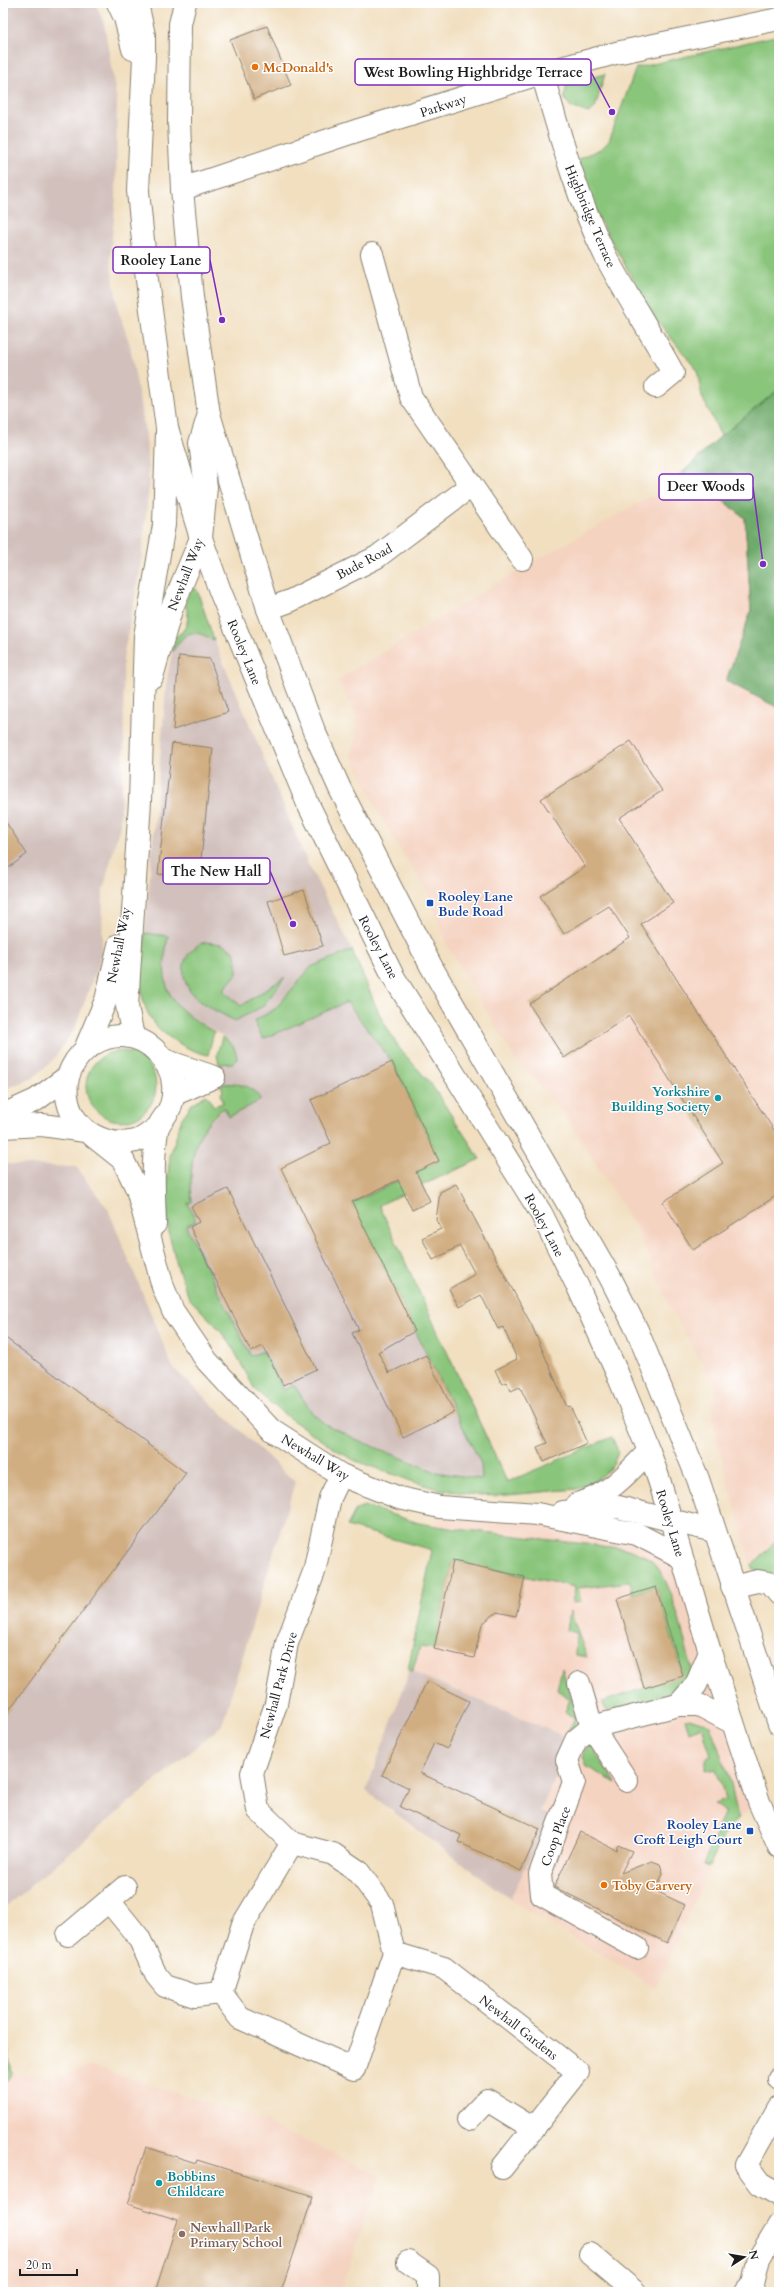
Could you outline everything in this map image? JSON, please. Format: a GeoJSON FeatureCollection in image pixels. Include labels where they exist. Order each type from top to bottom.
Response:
{"type":"FeatureCollection","features":[{"type":"Feature","properties":{"kind":"main road"},"geometry":{"type":"LineString","coordinates":[[118,3],[131,36],[141,112]]}},
{"type":"Feature","properties":{"kind":"main road","name":"Rooley Lane"},"geometry":{"type":"LineString","coordinates":[[137,3],[144,35],[138,192],[147,280],[167,428],[201,538],[220,591],[308,804],[373,939],[393,976],[541,1213],[599,1334],[649,1451],[671,1518],[681,1557],[733,1723],[759,1802],[779,1847]]}},
{"type":"Feature","properties":{"kind":"main road"},"geometry":{"type":"LineString","coordinates":[[185,3],[180,24],[178,76],[182,189],[192,297],[209,414],[268,609],[314,731],[340,789],[427,959],[610,1277],[637,1330],[698,1479],[732,1587],[779,1724]]}},
{"type":"Feature","properties":{"kind":"main road","name":"Parkway"},"geometry":{"type":"LineString","coordinates":[[182,189],[360,130],[416,114],[542,73],[616,53],[779,19]]}},
{"type":"Feature","properties":{"kind":"main road","name":"Highbridge Terrace"},"geometry":{"type":"LineString","coordinates":[[542,73],[562,143],[580,195],[606,257],[651,331],[673,373],[656,387]]}},
{"type":"Feature","properties":{"kind":"main road"},"geometry":{"type":"LineString","coordinates":[[372,254],[411,397],[522,560]]}},
{"type":"Feature","properties":{"kind":"main road","name":"Newhall Way"},"geometry":{"type":"LineString","coordinates":[[143,709],[171,610],[201,538],[206,487],[200,443],[209,414]]}},
{"type":"Feature","properties":{"kind":"main road","name":"Newhall Way"},"geometry":{"type":"LineString","coordinates":[[133,1037],[126,1006],[143,709],[145,636],[164,525],[167,428]]}},
{"type":"Feature","properties":{"kind":"main road","name":"Bude Road"},"geometry":{"type":"LineString","coordinates":[[268,609],[290,601],[377,557],[471,486]]}},
{"type":"Feature","properties":{"kind":"main road","name":"Newhall Way"},"geometry":{"type":"LineString","coordinates":[[86,1048],[106,1000],[116,964],[136,839]]}},
{"type":"Feature","properties":{"kind":"main road","name":"Newhall Way"},"geometry":{"type":"LineString","coordinates":[[89,1133],[118,1143],[137,1140],[157,1128],[169,1111],[173,1095],[172,1076],[164,1060],[151,1046],[133,1037],[112,1035],[86,1048],[77,1057],[67,1077],[66,1096],[69,1108],[89,1133],[123,1160],[137,1189],[163,1287],[173,1312],[207,1361],[271,1430],[341,1475],[399,1498],[440,1507],[538,1514],[637,1534],[681,1557]]}},
{"type":"Feature","properties":{"kind":"main road"},"geometry":{"type":"LineString","coordinates":[[164,1060],[214,1077],[173,1095]]}},
{"type":"Feature","properties":{"kind":"main road"},"geometry":{"type":"LineString","coordinates":[[3,1115],[36,1100],[67,1077]]}},
{"type":"Feature","properties":{"kind":"main road"},"geometry":{"type":"LineString","coordinates":[[3,1127],[42,1126],[89,1133]]}},
{"type":"Feature","properties":{"kind":"main road","name":"Newhall Way"},"geometry":{"type":"LineString","coordinates":[[157,1128],[153,1171],[155,1227],[163,1287]]}},
{"type":"Feature","properties":{"kind":"main road","name":"Newhall Way"},"geometry":{"type":"LineString","coordinates":[[538,1514],[594,1500],[620,1480],[649,1451]]}},
{"type":"Feature","properties":{"kind":"main road","name":"Newhall Park Drive"},"geometry":{"type":"LineString","coordinates":[[341,1475],[330,1498],[314,1572],[287,1643],[276,1704],[252,1773],[258,1810],[292,1843],[333,1854],[358,1871],[382,1904],[394,1953]]}},
{"type":"Feature","properties":{"kind":"main road","name":"Newhall Way"},"geometry":{"type":"LineString","coordinates":[[538,1514],[618,1507],[671,1518],[714,1531]]}},
{"type":"Feature","properties":{"kind":"main road"},"geometry":{"type":"LineString","coordinates":[[732,1587],[758,1581],[770,1583],[779,1594]]}},
{"type":"Feature","properties":{"kind":"main road"},"geometry":{"type":"LineString","coordinates":[[678,1705],[696,1685],[710,1652]]}},
{"type":"Feature","properties":{"kind":"main road"},"geometry":{"type":"LineString","coordinates":[[578,1683],[592,1727],[627,1781]]}},
{"type":"Feature","properties":{"kind":"main road","name":"Coop Place"},"geometry":{"type":"LineString","coordinates":[[637,1948],[542,1895],[540,1874],[574,1782],[568,1760],[576,1740],[592,1727],[678,1705],[699,1706],[733,1723]]}},
{"type":"Feature","properties":{"kind":"main road"},"geometry":{"type":"LineString","coordinates":[[221,1993],[244,1924],[292,1843]]}},
{"type":"Feature","properties":{"kind":"main road"},"geometry":{"type":"LineString","coordinates":[[68,1935],[125,1887]]}},
{"type":"Feature","properties":{"kind":"main road"},"geometry":{"type":"LineString","coordinates":[[109,1901],[139,1938],[156,1975],[165,1986],[195,1996],[221,1993]]}},
{"type":"Feature","properties":{"kind":"main road"},"geometry":{"type":"LineString","coordinates":[[221,1993],[240,2018],[354,2069],[394,1953]]}},
{"type":"Feature","properties":{"kind":"main road","name":"Newhall Gardens"},"geometry":{"type":"LineString","coordinates":[[394,1953],[444,1968],[578,2072],[502,2168]]}},
{"type":"Feature","properties":{"kind":"main road"},"geometry":{"type":"LineString","coordinates":[[468,2120],[487,2100],[534,2129]]}},
{"type":"Feature","properties":{"kind":"main road"},"geometry":{"type":"LineString","coordinates":[[779,2107],[746,2165],[760,2184],[779,2195]]}},
{"type":"Feature","properties":{"kind":"main road"},"geometry":{"type":"LineString","coordinates":[[746,2292],[753,2284],[759,2258],[779,2225]]}},
{"type":"Feature","properties":{"kind":"main road"},"geometry":{"type":"LineString","coordinates":[[590,2254],[635,2292]]}},
{"type":"Feature","properties":{"kind":"main road"},"geometry":{"type":"LineString","coordinates":[[408,2262],[431,2278]]}},
{"type":"Feature","properties":{"kind":"shaded area"},"geometry":{"type":"Polygon","coordinates":[[[3,3],[95,3],[104,23],[117,102],[116,198],[110,257],[118,310],[130,345],[146,438],[149,487],[140,571],[123,658],[124,744],[120,825],[103,890],[102,946],[98,965],[75,1028],[53,1060],[33,1078],[3,1090],[3,3]]]}},
{"type":"Feature","properties":{"kind":"shaded area"},"geometry":{"type":"Polygon","coordinates":[[[666,488],[717,496],[745,518],[751,611],[726,681],[779,708],[779,1537],[751,1567],[712,1420],[716,1388],[669,1305],[637,1229],[563,1112],[515,1059],[447,945],[427,891],[386,827],[350,752],[358,737],[355,712],[337,680],[529,564],[666,488]]]}},
{"type":"Feature","properties":{"kind":"shaded area"},"geometry":{"type":"Polygon","coordinates":[[[199,632],[214,640],[308,864],[354,953],[381,1018],[400,1049],[431,1084],[480,1159],[379,1205],[508,1482],[436,1472],[360,1441],[325,1424],[313,1414],[294,1385],[284,1390],[263,1351],[251,1356],[186,1226],[192,1162],[203,1127],[225,1108],[229,1117],[261,1100],[249,1087],[236,1083],[221,1084],[219,1064],[233,1063],[230,1041],[179,1009],[167,989],[164,965],[165,954],[152,934],[145,933],[167,678],[172,652],[178,642],[188,633],[199,632]]]}},
{"type":"Feature","properties":{"kind":"shaded area"},"geometry":{"type":"Polygon","coordinates":[[[3,1164],[76,1167],[108,1209],[173,1368],[295,1482],[222,1725],[3,1909],[3,1164]]]}},
{"type":"Feature","properties":{"kind":"shaded area"},"geometry":{"type":"Polygon","coordinates":[[[440,1507],[538,1514],[681,1557],[759,1802],[727,1828],[656,1988],[510,1899],[551,1817],[540,1811],[563,1762],[562,1735],[408,1670],[440,1507]]]}},
{"type":"Feature","properties":{"kind":"shaded area"},"geometry":{"type":"Polygon","coordinates":[[[408,1670],[562,1735],[563,1762],[540,1811],[551,1816],[510,1899],[366,1791],[406,1681],[408,1670]]]}},
{"type":"Feature","properties":{"kind":"shaded area","name":"Newhall Park Primary School"},"geometry":{"type":"Polygon","coordinates":[[[91,2066],[253,2117],[381,2176],[340,2292],[3,2292],[3,2086],[12,2073],[55,2078],[91,2066]]]}},
{"type":"Feature","properties":{"kind":"green space"},"geometry":{"type":"Polygon","coordinates":[[[779,35],[779,708],[726,681],[751,611],[745,518],[717,496],[666,488],[721,436],[702,397],[697,370],[655,318],[599,219],[577,160],[602,148],[609,141],[636,68],[779,35]]]}},
{"type":"Feature","properties":{"kind":"green space"},"geometry":{"type":"Polygon","coordinates":[[[605,74],[595,108],[588,113],[571,107],[564,98],[567,84],[605,74]]]}},
{"type":"Feature","properties":{"kind":"green space"},"geometry":{"type":"Polygon","coordinates":[[[779,389],[779,708],[726,681],[751,611],[745,518],[717,496],[666,488],[721,436],[779,389]]]}},
{"type":"Feature","properties":{"kind":"green space"},"geometry":{"type":"Polygon","coordinates":[[[194,587],[197,590],[214,640],[200,634],[190,634],[181,640],[172,652],[174,638],[183,631],[187,623],[188,614],[185,603],[190,589],[194,587]]]}},
{"type":"Feature","properties":{"kind":"green space"},"geometry":{"type":"Polygon","coordinates":[[[145,933],[168,936],[164,970],[166,983],[170,994],[177,1004],[186,1013],[214,1032],[208,1055],[192,1050],[173,1040],[157,1027],[149,1015],[144,1003],[141,977],[145,933]]]}},
{"type":"Feature","properties":{"kind":"green space"},"geometry":{"type":"Polygon","coordinates":[[[205,942],[222,944],[234,951],[237,962],[237,974],[223,990],[241,1006],[285,977],[263,1006],[235,1021],[197,999],[186,984],[184,967],[186,959],[196,946],[205,942]]]}},
{"type":"Feature","properties":{"kind":"green space"},"geometry":{"type":"Polygon","coordinates":[[[352,950],[381,1018],[400,1049],[431,1084],[480,1159],[379,1205],[507,1482],[612,1437],[618,1451],[612,1465],[597,1480],[577,1489],[496,1496],[476,1495],[438,1489],[356,1461],[341,1453],[289,1418],[255,1390],[231,1345],[217,1327],[189,1298],[178,1269],[169,1235],[166,1192],[170,1156],[182,1118],[192,1104],[206,1095],[209,1097],[213,1106],[223,1103],[221,1084],[238,1084],[253,1091],[261,1100],[229,1117],[224,1108],[213,1117],[205,1127],[199,1138],[192,1162],[192,1202],[188,1203],[196,1221],[186,1226],[251,1356],[263,1351],[284,1390],[294,1385],[313,1414],[325,1424],[360,1441],[436,1472],[482,1479],[481,1464],[352,1203],[439,1161],[392,1062],[347,1002],[263,1039],[254,1021],[275,1009],[311,967],[352,950]]]}},
{"type":"Feature","properties":{"kind":"green space"},"geometry":{"type":"Polygon","coordinates":[[[222,1037],[230,1043],[236,1052],[237,1059],[233,1063],[219,1064],[217,1055],[222,1037]]]}},
{"type":"Feature","properties":{"kind":"green space"},"geometry":{"type":"Polygon","coordinates":[[[114,1051],[128,1051],[141,1057],[150,1066],[154,1072],[156,1086],[154,1100],[146,1111],[135,1119],[128,1121],[114,1121],[107,1119],[96,1111],[88,1100],[86,1093],[86,1079],[88,1072],[96,1061],[107,1053],[114,1051]]]}},
{"type":"Feature","properties":{"kind":"green space"},"geometry":{"type":"Polygon","coordinates":[[[364,1506],[419,1523],[449,1528],[628,1549],[642,1555],[654,1563],[666,1581],[671,1593],[692,1669],[686,1682],[678,1690],[620,1710],[606,1710],[602,1702],[683,1675],[656,1587],[633,1594],[630,1582],[578,1588],[581,1602],[572,1603],[575,1587],[453,1561],[434,1649],[420,1647],[412,1672],[408,1670],[432,1550],[347,1526],[356,1509],[364,1506]]]}},
{"type":"Feature","properties":{"kind":"green space"},"geometry":{"type":"Polygon","coordinates":[[[779,1537],[779,1583],[751,1567],[779,1537]]]}},
{"type":"Feature","properties":{"kind":"green space"},"geometry":{"type":"Polygon","coordinates":[[[570,1611],[587,1657],[575,1655],[576,1633],[567,1630],[570,1611]]]}},
{"type":"Feature","properties":{"kind":"green space"},"geometry":{"type":"Polygon","coordinates":[[[562,1668],[580,1724],[568,1731],[575,1718],[565,1712],[570,1699],[557,1690],[562,1668]]]}},
{"type":"Feature","properties":{"kind":"green space"},"geometry":{"type":"Polygon","coordinates":[[[690,1718],[710,1725],[731,1783],[738,1819],[727,1828],[709,1867],[703,1865],[725,1811],[714,1804],[726,1800],[716,1769],[705,1771],[705,1759],[711,1756],[702,1727],[689,1732],[685,1719],[690,1718]]]}},
{"type":"Feature","properties":{"kind":"green space"},"geometry":{"type":"Polygon","coordinates":[[[587,1746],[592,1746],[616,1783],[587,1767],[583,1756],[587,1746]]]}},
{"type":"Feature","properties":{"kind":"green space"},"geometry":{"type":"Polygon","coordinates":[[[3,2039],[6,2040],[12,2073],[3,2086],[3,2039]]]}},
{"type":"Feature","properties":{"kind":"building"},"geometry":{"type":"Polygon","coordinates":[[[267,26],[291,85],[254,99],[230,40],[267,26]]]}},
{"type":"Feature","properties":{"kind":"building"},"geometry":{"type":"Polygon","coordinates":[[[179,656],[210,659],[228,712],[173,730],[179,656]]]}},
{"type":"Feature","properties":{"kind":"building","name":"Yorkshire Building Society"},"geometry":{"type":"Polygon","coordinates":[[[631,741],[662,791],[619,818],[673,903],[641,924],[779,1138],[779,1194],[693,1250],[663,1202],[723,1163],[629,1016],[564,1058],[529,1004],[630,938],[609,906],[564,934],[540,896],[585,867],[541,799],[631,741]]]}},
{"type":"Feature","properties":{"kind":"building"},"geometry":{"type":"Polygon","coordinates":[[[172,743],[213,748],[199,878],[158,874],[172,743]]]}},
{"type":"Feature","properties":{"kind":"building"},"geometry":{"type":"Polygon","coordinates":[[[3,818],[27,854],[3,872],[3,818]]]}},
{"type":"Feature","properties":{"kind":"building"},"geometry":{"type":"Polygon","coordinates":[[[304,890],[323,946],[284,956],[268,901],[304,890]]]}},
{"type":"Feature","properties":{"kind":"building"},"geometry":{"type":"Polygon","coordinates":[[[392,1062],[439,1161],[416,1172],[430,1201],[412,1210],[398,1180],[352,1202],[415,1331],[378,1352],[389,1373],[426,1355],[454,1412],[403,1437],[352,1333],[359,1330],[281,1168],[331,1143],[311,1100],[392,1062]]]}},
{"type":"Feature","properties":{"kind":"building"},"geometry":{"type":"Polygon","coordinates":[[[456,1184],[532,1326],[567,1407],[570,1406],[587,1443],[544,1462],[537,1447],[547,1443],[520,1387],[511,1391],[506,1382],[502,1384],[495,1370],[517,1359],[503,1327],[498,1329],[481,1295],[459,1307],[449,1289],[475,1274],[460,1246],[433,1260],[422,1238],[441,1229],[436,1220],[440,1192],[456,1184]]]}},
{"type":"Feature","properties":{"kind":"building"},"geometry":{"type":"Polygon","coordinates":[[[228,1189],[316,1369],[283,1385],[263,1346],[251,1352],[190,1227],[199,1222],[191,1206],[228,1189]]]}},
{"type":"Feature","properties":{"kind":"building"},"geometry":{"type":"Polygon","coordinates":[[[3,1336],[186,1473],[3,1718],[3,1336]]]}},
{"type":"Feature","properties":{"kind":"building"},"geometry":{"type":"Polygon","coordinates":[[[453,1561],[525,1577],[516,1616],[497,1612],[482,1624],[474,1658],[434,1649],[453,1561]]]}},
{"type":"Feature","properties":{"kind":"building"},"geometry":{"type":"Polygon","coordinates":[[[656,1587],[683,1676],[644,1688],[617,1599],[656,1587]]]}},
{"type":"Feature","properties":{"kind":"building"},"geometry":{"type":"Polygon","coordinates":[[[427,1681],[469,1701],[447,1749],[434,1743],[420,1773],[540,1829],[521,1871],[458,1842],[461,1835],[400,1807],[409,1788],[382,1775],[427,1681]]]}},
{"type":"Feature","properties":{"kind":"building","name":"Toby Carvery"},"geometry":{"type":"Polygon","coordinates":[[[580,1832],[616,1850],[618,1845],[632,1851],[621,1873],[652,1861],[660,1864],[663,1873],[656,1891],[685,1905],[667,1943],[554,1887],[580,1832]]]}},
{"type":"Feature","properties":{"kind":"building"},"geometry":{"type":"Polygon","coordinates":[[[146,2147],[196,2163],[197,2160],[313,2196],[281,2292],[155,2292],[178,2220],[128,2204],[146,2147]]]}},
{"type":"Feature","properties":{"kind":"place","name":"McDonald's"},"geometry":{"type":"Point","coordinates":[255,67]}},
{"type":"Feature","properties":{"kind":"place","name":"West Bowling Highbridge Terrace"},"geometry":{"type":"Point","coordinates":[612,112]}},
{"type":"Feature","properties":{"kind":"place","name":"Rooley Lane"},"geometry":{"type":"Point","coordinates":[222,320]}},
{"type":"Feature","properties":{"kind":"place","name":"Deer Woods"},"geometry":{"type":"Point","coordinates":[763,564]}},
{"type":"Feature","properties":{"kind":"place","name":"Rooley Lane Bude Road"},"geometry":{"type":"Point","coordinates":[430,903]}},
{"type":"Feature","properties":{"kind":"place","name":"The New Hall"},"geometry":{"type":"Point","coordinates":[293,924]}},
{"type":"Feature","properties":{"kind":"place","name":"Yorkshire Building Society"},"geometry":{"type":"Point","coordinates":[718,1098]}},
{"type":"Feature","properties":{"kind":"place","name":"Rooley Lane Croft Leigh Court"},"geometry":{"type":"Point","coordinates":[750,1831]}},
{"type":"Feature","properties":{"kind":"place","name":"Toby Carvery"},"geometry":{"type":"Point","coordinates":[604,1885]}},
{"type":"Feature","properties":{"kind":"place","name":"Bobbins Childcare"},"geometry":{"type":"Point","coordinates":[159,2183]}},
{"type":"Feature","properties":{"kind":"place","name":"Newhall Park Primary School"},"geometry":{"type":"Point","coordinates":[182,2234]}}]}
